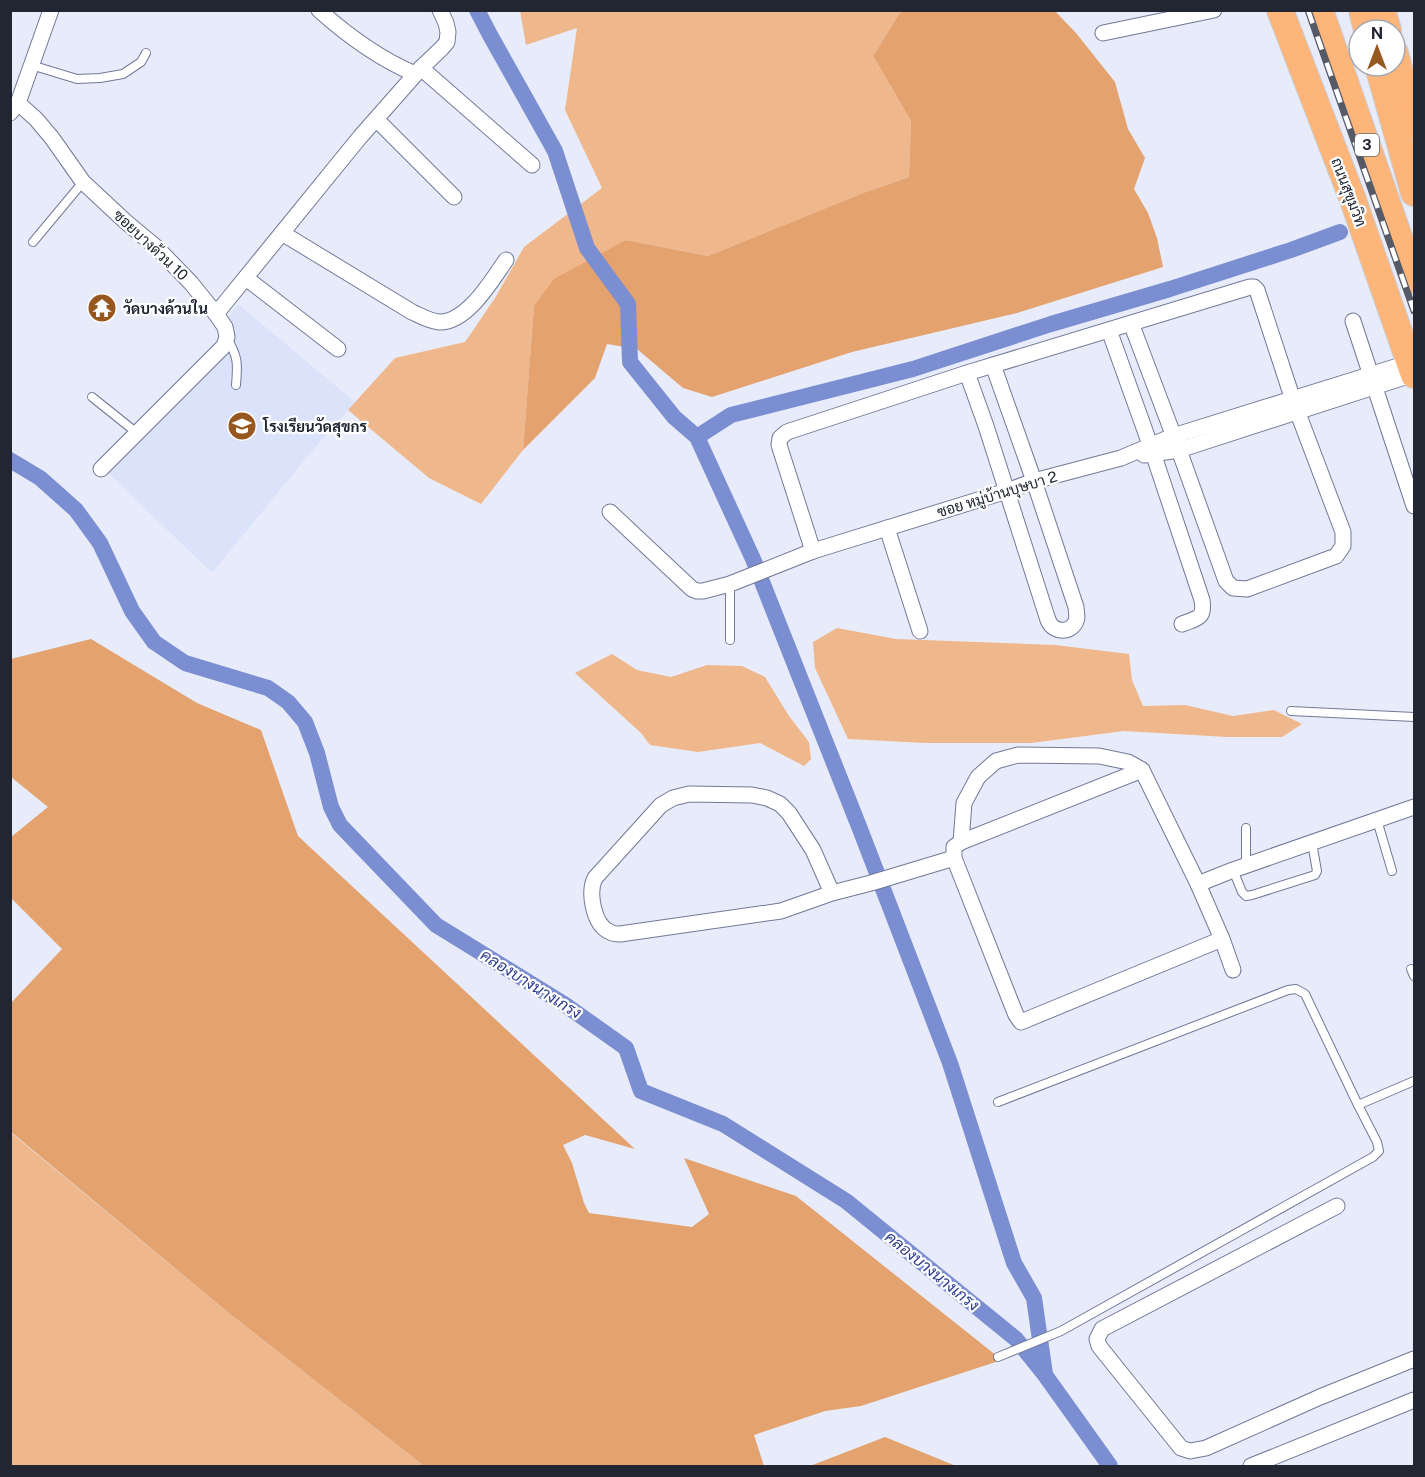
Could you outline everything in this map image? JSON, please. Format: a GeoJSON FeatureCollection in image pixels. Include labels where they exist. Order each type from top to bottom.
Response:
{"type":"FeatureCollection","features":[{"type":"Feature","properties":{"kind":"highway","name":"ถนนสุขุมวิท"},"geometry":{"type":"LineString","coordinates":[[1280,10],[1353,200],[1413,370]]}},
{"type":"Feature","properties":{"kind":"highway","name":"ถนนสุขุมวิท"},"geometry":{"type":"LineString","coordinates":[[1320,10],[1414,280]]}},
{"type":"Feature","properties":{"kind":"highway"},"geometry":{"type":"LineString","coordinates":[[1381,78],[1414,193]]}},
{"type":"Feature","properties":{"kind":"highway"},"geometry":{"type":"LineString","coordinates":[[1402,78],[1414,125]]}},
{"type":"Feature","properties":{"kind":"street"},"geometry":{"type":"LineString","coordinates":[[14,108],[51,10]]}},
{"type":"Feature","properties":{"kind":"street"},"geometry":{"type":"LineString","coordinates":[[319,10],[366,48],[398,66],[418,71],[532,165]]}},
{"type":"Feature","properties":{"kind":"street"},"geometry":{"type":"LineString","coordinates":[[216,314],[376,119],[447,42],[448,32],[440,10]]}},
{"type":"Feature","properties":{"kind":"street"},"geometry":{"type":"LineString","coordinates":[[1103,33],[1214,10]]}},
{"type":"Feature","properties":{"kind":"street","name":"ซอยบางด้วน 10"},"geometry":{"type":"LineString","coordinates":[[14,108],[36,119],[83,182],[156,247],[191,283],[225,327],[227,337]]}},
{"type":"Feature","properties":{"kind":"street"},"geometry":{"type":"LineString","coordinates":[[376,119],[454,197]]}},
{"type":"Feature","properties":{"kind":"street"},"geometry":{"type":"LineString","coordinates":[[282,233],[412,312],[440,322],[452,319],[466,311],[482,294],[506,260]]}},
{"type":"Feature","properties":{"kind":"street"},"geometry":{"type":"LineString","coordinates":[[246,278],[338,349]]}},
{"type":"Feature","properties":{"kind":"street"},"geometry":{"type":"LineString","coordinates":[[813,551],[779,445],[780,438],[787,432],[967,373],[1250,286],[1254,286],[1295,406],[1343,532],[1343,546],[1336,556],[1247,589],[1233,588],[1226,581],[1131,323]]}},
{"type":"Feature","properties":{"kind":"street"},"geometry":{"type":"LineString","coordinates":[[1353,321],[1414,506]]}},
{"type":"Feature","properties":{"kind":"street"},"geometry":{"type":"LineString","coordinates":[[1109,330],[1202,600],[1203,608],[1200,617],[1182,624]]}},
{"type":"Feature","properties":{"kind":"street"},"geometry":{"type":"LineString","coordinates":[[101,469],[224,346],[227,337]]}},
{"type":"Feature","properties":{"kind":"street"},"geometry":{"type":"LineString","coordinates":[[967,373],[1051,626],[1056,630],[1064,631],[1074,625],[1077,617],[1076,607],[993,365]]}},
{"type":"Feature","properties":{"kind":"street","name":"ซอย หมู่บ้านบุษบา 2"},"geometry":{"type":"LineString","coordinates":[[610,512],[692,589],[703,591],[747,578],[813,551],[1034,481],[1151,449],[1173,436],[1295,406],[1413,370]]}},
{"type":"Feature","properties":{"kind":"street"},"geometry":{"type":"LineString","coordinates":[[1151,449],[1179,450],[1295,406]]}},
{"type":"Feature","properties":{"kind":"street"},"geometry":{"type":"LineString","coordinates":[[887,528],[920,631]]}},
{"type":"Feature","properties":{"kind":"street"},"geometry":{"type":"LineString","coordinates":[[961,842],[964,802],[978,777],[996,761],[1018,755],[1099,756],[1128,762],[1142,770],[1198,884],[1233,970]]}},
{"type":"Feature","properties":{"kind":"street"},"geometry":{"type":"LineString","coordinates":[[1142,770],[961,842],[954,848],[954,858],[1016,1015],[1021,1022],[1222,939]]}},
{"type":"Feature","properties":{"kind":"street"},"geometry":{"type":"LineString","coordinates":[[832,893],[813,850],[789,813],[780,804],[752,795],[689,794],[673,798],[661,805],[591,885],[595,914],[602,926],[609,932],[620,934],[781,910],[954,858]]}},
{"type":"Feature","properties":{"kind":"street"},"geometry":{"type":"LineString","coordinates":[[1198,884],[1414,807]]}},
{"type":"Feature","properties":{"kind":"street"},"geometry":{"type":"LineString","coordinates":[[1337,1206],[1102,1329],[1097,1339],[1099,1346],[1181,1448],[1190,1451],[1206,1448],[1320,1397],[1414,1359]]}},
{"type":"Feature","properties":{"kind":"street"},"geometry":{"type":"LineString","coordinates":[[1251,1467],[1414,1400]]}},
{"type":"Feature","properties":{"kind":"lane"},"geometry":{"type":"LineString","coordinates":[[31,65],[77,79],[100,78],[123,74],[141,62],[146,53]]}},
{"type":"Feature","properties":{"kind":"lane"},"geometry":{"type":"LineString","coordinates":[[33,242],[83,182]]}},
{"type":"Feature","properties":{"kind":"lane"},"geometry":{"type":"LineString","coordinates":[[227,337],[236,353],[238,365],[236,385]]}},
{"type":"Feature","properties":{"kind":"lane"},"geometry":{"type":"LineString","coordinates":[[92,397],[137,434]]}},
{"type":"Feature","properties":{"kind":"lane"},"geometry":{"type":"LineString","coordinates":[[730,584],[730,640]]}},
{"type":"Feature","properties":{"kind":"lane"},"geometry":{"type":"LineString","coordinates":[[1291,711],[1414,717]]}},
{"type":"Feature","properties":{"kind":"lane"},"geometry":{"type":"LineString","coordinates":[[1377,820],[1392,871]]}},
{"type":"Feature","properties":{"kind":"lane"},"geometry":{"type":"LineString","coordinates":[[1246,828],[1240,868],[1242,892],[1246,896],[1315,875],[1317,871],[1312,843]]}},
{"type":"Feature","properties":{"kind":"lane"},"geometry":{"type":"LineString","coordinates":[[998,1102],[1288,990],[1296,989],[1305,994],[1377,1142],[1379,1151],[1373,1157],[1061,1331],[999,1357]]}},
{"type":"Feature","properties":{"kind":"lane"},"geometry":{"type":"LineString","coordinates":[[1358,1105],[1414,1081]]}},
{"type":"Feature","properties":{"kind":"shaded area"},"geometry":{"type":"Polygon","coordinates":[[[520,11],[903,11],[873,56],[911,121],[909,177],[863,193],[708,256],[626,240],[534,306],[523,450],[481,504],[429,478],[348,410],[395,358],[465,342],[495,298],[524,247],[602,188],[565,110],[577,28],[526,45],[520,11]]]}},
{"type":"Feature","properties":{"kind":"shaded area"},"geometry":{"type":"Polygon","coordinates":[[[903,11],[1055,11],[1076,33],[1115,82],[1128,129],[1145,158],[1134,189],[1148,213],[1157,238],[1163,267],[1017,313],[852,352],[712,397],[683,388],[637,349],[607,344],[595,378],[523,450],[534,306],[554,279],[626,240],[708,256],[863,193],[909,177],[911,121],[873,56],[903,11]]]}},
{"type":"Feature","properties":{"kind":"shaded area","name":"โรงเรียนวัดสุขกร"},"geometry":{"type":"Polygon","coordinates":[[[238,304],[355,402],[212,573],[107,472],[224,350],[225,321],[238,304]]]}},
{"type":"Feature","properties":{"kind":"shaded area"},"geometry":{"type":"Polygon","coordinates":[[[837,628],[896,639],[1055,645],[1129,654],[1132,680],[1143,706],[1185,705],[1233,716],[1274,710],[1302,724],[1282,737],[1227,737],[1124,731],[1031,743],[924,743],[848,739],[815,668],[813,642],[837,628]]]}},
{"type":"Feature","properties":{"kind":"shaded area"},"geometry":{"type":"Polygon","coordinates":[[[91,639],[197,703],[261,730],[298,836],[635,1149],[585,1135],[563,1145],[572,1163],[589,1213],[692,1227],[709,1214],[684,1158],[796,1196],[1002,1360],[861,1406],[825,1411],[754,1435],[764,1466],[424,1466],[230,1314],[11,1132],[10,1004],[62,949],[11,898],[11,837],[48,807],[11,777],[11,659],[91,639]]]}},
{"type":"Feature","properties":{"kind":"shaded area"},"geometry":{"type":"Polygon","coordinates":[[[612,654],[637,670],[671,677],[707,665],[742,666],[765,677],[789,716],[809,742],[811,759],[804,766],[760,743],[698,752],[650,745],[641,733],[575,673],[612,654]]]}},
{"type":"Feature","properties":{"kind":"shaded area"},"geometry":{"type":"Polygon","coordinates":[[[10,1132],[230,1314],[424,1466],[11,1466],[10,1132]]]}},
{"type":"Feature","properties":{"kind":"shaded area"},"geometry":{"type":"Polygon","coordinates":[[[885,1437],[956,1466],[810,1466],[885,1437]]]}},
{"type":"Feature","properties":{"kind":"waterway"},"geometry":{"type":"LineString","coordinates":[[477,10],[555,151],[587,248],[628,304],[630,362],[674,417],[697,437],[753,559],[950,1063],[1014,1263],[1034,1298],[1045,1374]]}},
{"type":"Feature","properties":{"kind":"waterway"},"geometry":{"type":"LineString","coordinates":[[697,437],[731,415],[913,369],[1051,324],[1170,289],[1340,232]]}},
{"type":"Feature","properties":{"kind":"waterway","name":"คลองบางนางเกรง"},"geometry":{"type":"LineString","coordinates":[[10,460],[40,478],[76,510],[100,543],[132,611],[154,642],[185,663],[268,688],[288,702],[305,722],[317,753],[331,807],[340,825],[436,925],[564,1004],[626,1048],[641,1091],[723,1124],[846,1201],[1016,1339],[1045,1375],[1110,1466]]}},
{"type":"Feature","properties":{"kind":"railway"},"geometry":{"type":"LineString","coordinates":[[1308,10],[1414,311]]}},
{"type":"Feature","properties":{"kind":"place","name":"วัดบางด้วนใน"},"geometry":{"type":"Point","coordinates":[102,308]}},
{"type":"Feature","properties":{"kind":"place","name":"โรงเรียนวัดสุขกร"},"geometry":{"type":"Point","coordinates":[242,426]}}]}
